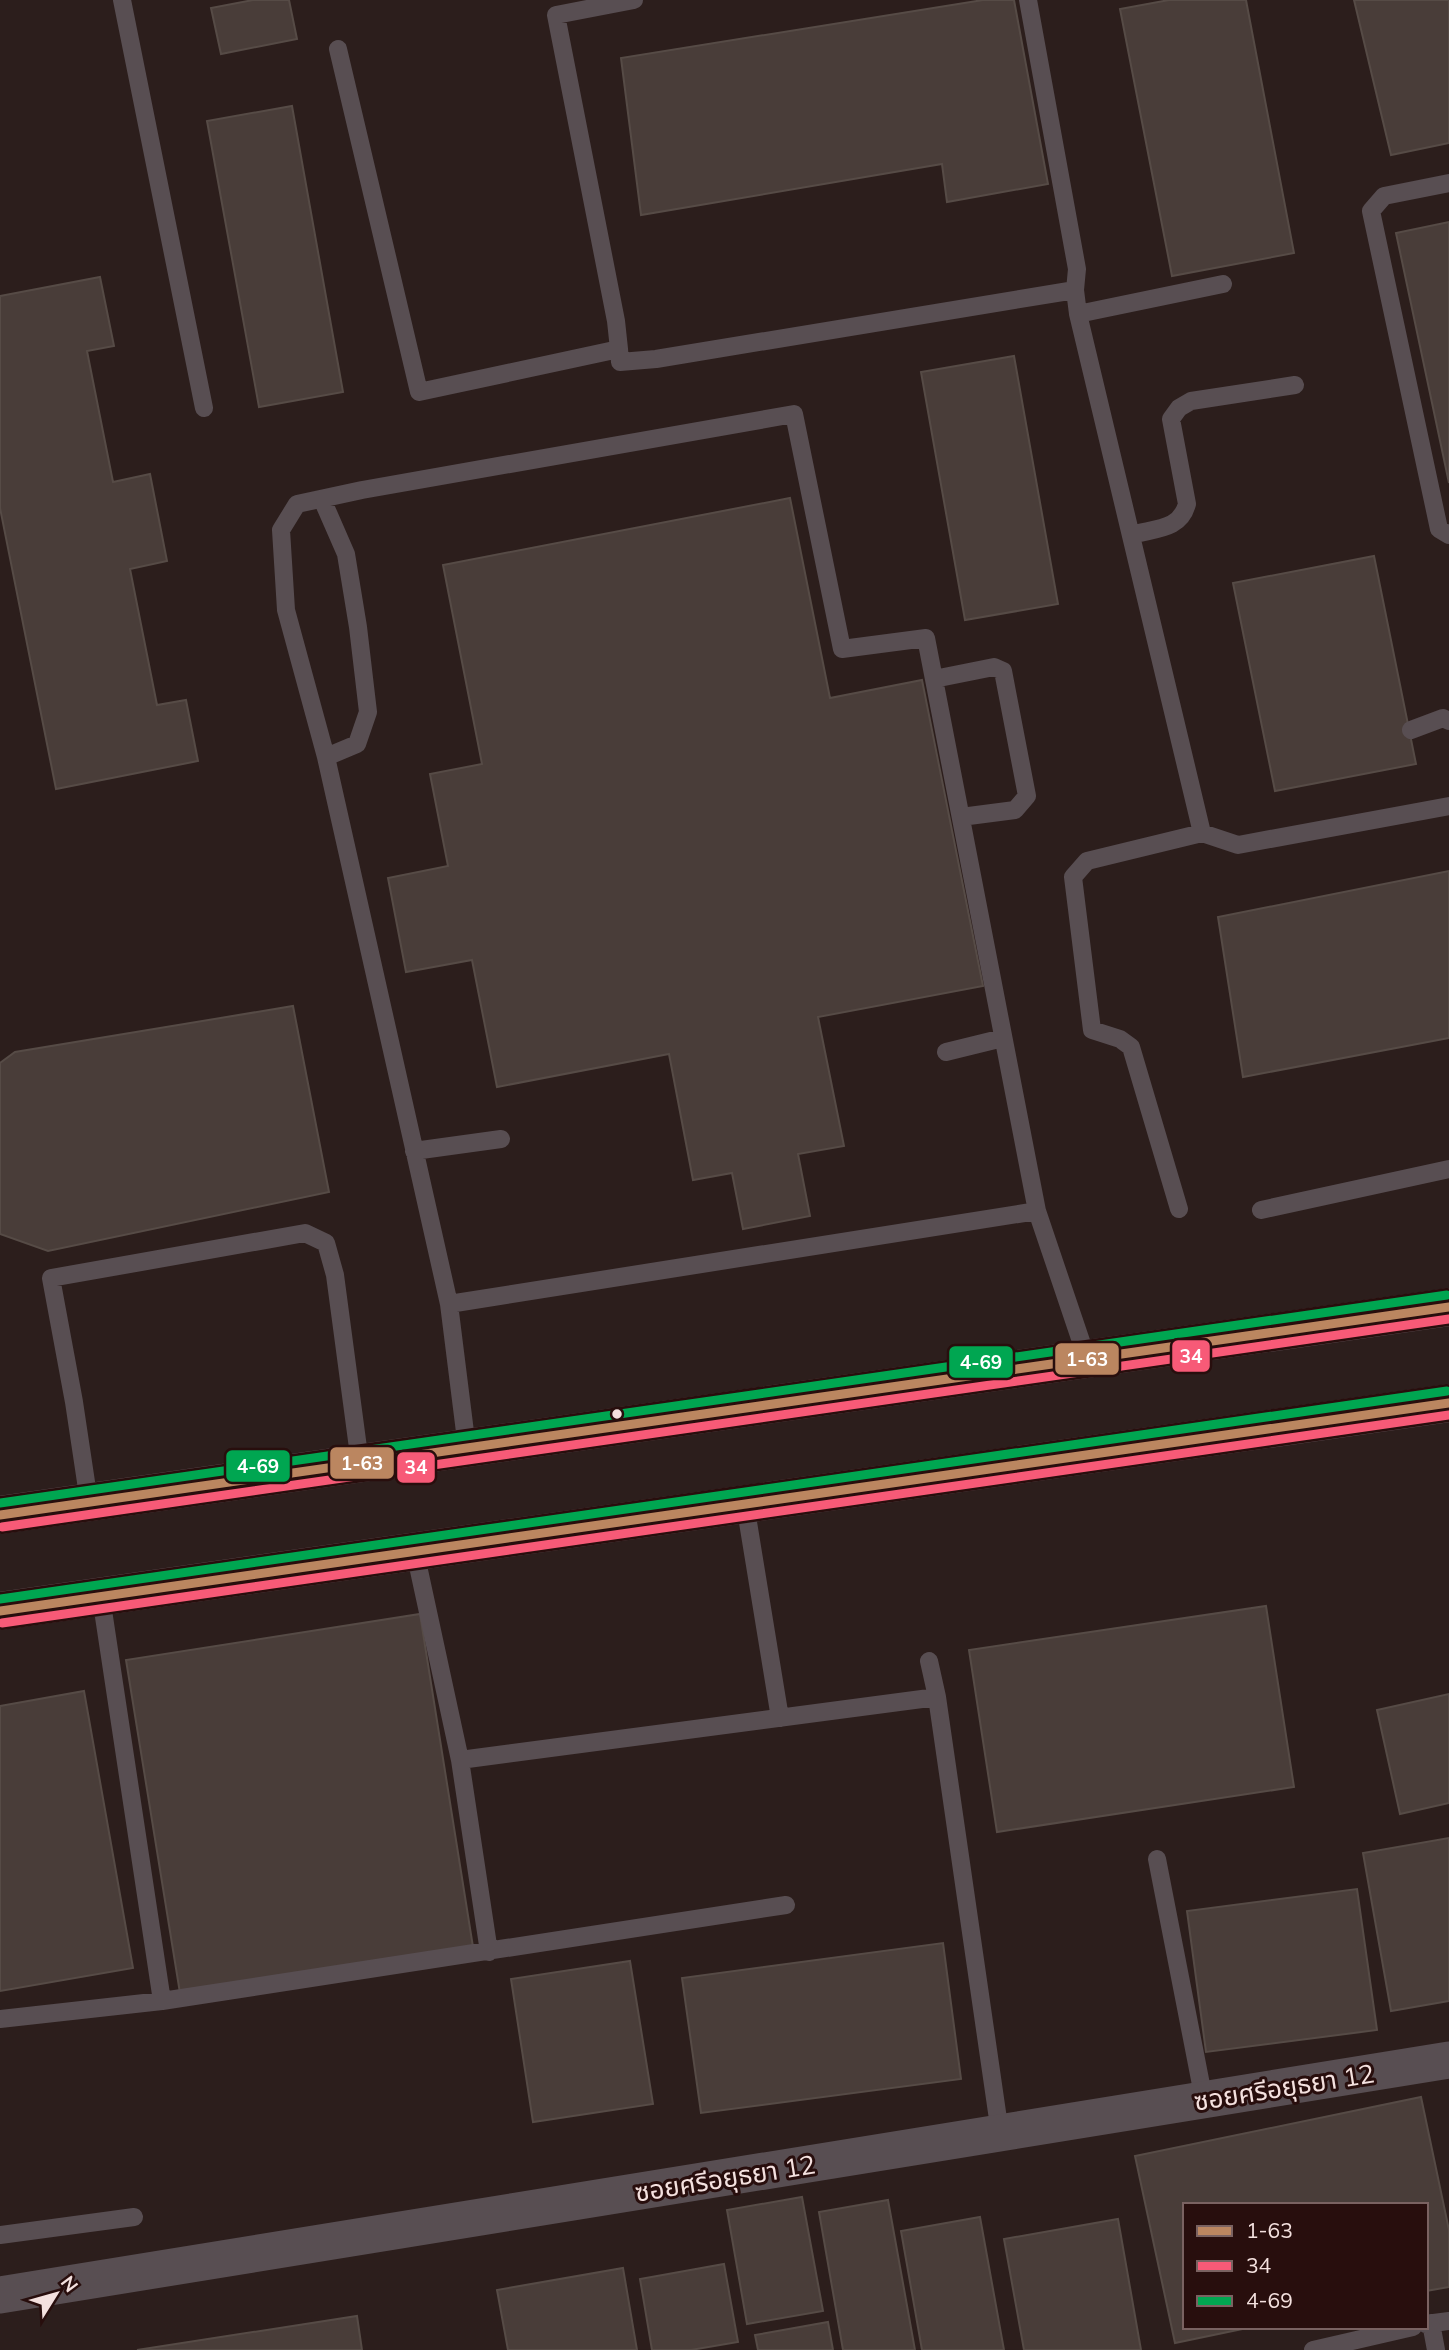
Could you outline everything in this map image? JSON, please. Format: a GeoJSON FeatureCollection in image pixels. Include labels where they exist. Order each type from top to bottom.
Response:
{"type":"FeatureCollection","features":[{"type":"Feature","properties":{"kind":"main road"},"geometry":{"type":"LineString","coordinates":[[0,1515],[1449,1307]]}},
{"type":"Feature","properties":{"kind":"main road"},"geometry":{"type":"LineString","coordinates":[[0,1611],[1449,1403]]}},
{"type":"Feature","properties":{"kind":"street","name":"ซอยศรีอยุธยา 12"},"geometry":{"type":"LineString","coordinates":[[0,2295],[1449,2060]]}},
{"type":"Feature","properties":{"kind":"lane"},"geometry":{"type":"LineString","coordinates":[[122,0],[204,408]]}},
{"type":"Feature","properties":{"kind":"lane"},"geometry":{"type":"LineString","coordinates":[[634,0],[556,15],[617,321],[620,362],[656,359],[1075,290]]}},
{"type":"Feature","properties":{"kind":"lane"},"geometry":{"type":"LineString","coordinates":[[1028,0],[1077,269],[1075,290],[1078,314],[1202,833]]}},
{"type":"Feature","properties":{"kind":"lane"},"geometry":{"type":"LineString","coordinates":[[338,50],[419,392],[619,349]]}},
{"type":"Feature","properties":{"kind":"lane"},"geometry":{"type":"LineString","coordinates":[[1449,183],[1384,196],[1371,211],[1438,529],[1449,535]]}},
{"type":"Feature","properties":{"kind":"lane"},"geometry":{"type":"LineString","coordinates":[[1078,314],[1223,284]]}},
{"type":"Feature","properties":{"kind":"lane"},"geometry":{"type":"LineString","coordinates":[[1131,535],[1178,523],[1184,515],[1187,504],[1171,418],[1179,408],[1191,401],[1295,386]]}},
{"type":"Feature","properties":{"kind":"lane"},"geometry":{"type":"LineString","coordinates":[[467,1448],[449,1304],[326,757],[286,610],[281,530],[297,504],[794,414],[842,649],[926,638],[1037,1211],[1087,1359]]}},
{"type":"Feature","properties":{"kind":"lane"},"geometry":{"type":"LineString","coordinates":[[322,499],[346,554],[368,712],[357,744],[326,757]]}},
{"type":"Feature","properties":{"kind":"lane"},"geometry":{"type":"LineString","coordinates":[[934,679],[994,667],[1003,671],[1027,796],[1016,810],[961,817]]}},
{"type":"Feature","properties":{"kind":"lane"},"geometry":{"type":"LineString","coordinates":[[1411,730],[1443,718],[1449,721]]}},
{"type":"Feature","properties":{"kind":"lane"},"geometry":{"type":"LineString","coordinates":[[1179,1209],[1131,1047],[1120,1039],[1092,1030],[1073,877],[1087,861],[1202,833],[1238,845],[1449,806]]}},
{"type":"Feature","properties":{"kind":"lane"},"geometry":{"type":"LineString","coordinates":[[946,1052],[1003,1038]]}},
{"type":"Feature","properties":{"kind":"lane"},"geometry":{"type":"LineString","coordinates":[[414,1151],[501,1139]]}},
{"type":"Feature","properties":{"kind":"lane"},"geometry":{"type":"LineString","coordinates":[[1261,1210],[1449,1168]]}},
{"type":"Feature","properties":{"kind":"lane"},"geometry":{"type":"LineString","coordinates":[[449,1304],[1037,1211]]}},
{"type":"Feature","properties":{"kind":"lane"},"geometry":{"type":"LineString","coordinates":[[89,1502],[51,1278],[305,1233],[326,1242],[335,1275],[360,1463]]}},
{"type":"Feature","properties":{"kind":"lane"},"geometry":{"type":"LineString","coordinates":[[745,1504],[780,1717]]}},
{"type":"Feature","properties":{"kind":"lane"},"geometry":{"type":"LineString","coordinates":[[415,1552],[460,1760],[489,1952]]}},
{"type":"Feature","properties":{"kind":"lane"},"geometry":{"type":"LineString","coordinates":[[101,1597],[162,2001]]}},
{"type":"Feature","properties":{"kind":"lane"},"geometry":{"type":"LineString","coordinates":[[929,1661],[937,1697],[1000,2133]]}},
{"type":"Feature","properties":{"kind":"lane"},"geometry":{"type":"LineString","coordinates":[[460,1760],[937,1697]]}},
{"type":"Feature","properties":{"kind":"lane"},"geometry":{"type":"LineString","coordinates":[[1157,1859],[1204,2100]]}},
{"type":"Feature","properties":{"kind":"lane"},"geometry":{"type":"LineString","coordinates":[[0,2019],[162,2001],[786,1905]]}},
{"type":"Feature","properties":{"kind":"lane"},"geometry":{"type":"LineString","coordinates":[[0,2235],[134,2217]]}},
{"type":"Feature","properties":{"kind":"lane"},"geometry":{"type":"LineString","coordinates":[[1430,2324],[1436,2350]]}},
{"type":"Feature","properties":{"kind":"lane"},"geometry":{"type":"LineString","coordinates":[[1313,2350],[1408,2329]]}},
{"type":"Feature","properties":{"kind":"building"},"geometry":{"type":"Polygon","coordinates":[[[253,0],[289,0],[297,39],[221,54],[211,8],[253,0]]]}},
{"type":"Feature","properties":{"kind":"building"},"geometry":{"type":"Polygon","coordinates":[[[983,0],[1014,0],[1048,184],[947,202],[942,164],[641,215],[621,58],[983,0]]]}},
{"type":"Feature","properties":{"kind":"building"},"geometry":{"type":"Polygon","coordinates":[[[1169,0],[1246,0],[1294,253],[1172,276],[1120,9],[1169,0]]]}},
{"type":"Feature","properties":{"kind":"building"},"geometry":{"type":"Polygon","coordinates":[[[1354,0],[1449,0],[1449,143],[1391,155],[1354,0]]]}},
{"type":"Feature","properties":{"kind":"building"},"geometry":{"type":"Polygon","coordinates":[[[292,106],[343,392],[259,407],[207,121],[292,106]]]}},
{"type":"Feature","properties":{"kind":"building"},"geometry":{"type":"Polygon","coordinates":[[[1449,222],[1449,483],[1396,233],[1449,222]]]}},
{"type":"Feature","properties":{"kind":"building"},"geometry":{"type":"Polygon","coordinates":[[[100,277],[114,346],[87,351],[113,482],[150,474],[167,561],[130,569],[157,705],[186,700],[198,761],[56,789],[0,508],[0,296],[100,277]]]}},
{"type":"Feature","properties":{"kind":"building"},"geometry":{"type":"Polygon","coordinates":[[[1014,356],[1058,604],[965,620],[921,372],[1014,356]]]}},
{"type":"Feature","properties":{"kind":"building"},"geometry":{"type":"Polygon","coordinates":[[[790,498],[830,698],[922,680],[983,986],[818,1017],[844,1146],[798,1154],[810,1216],[743,1229],[732,1173],[693,1180],[669,1054],[497,1087],[472,960],[406,972],[388,878],[448,866],[430,774],[482,764],[443,565],[790,498]]]}},
{"type":"Feature","properties":{"kind":"building"},"geometry":{"type":"Polygon","coordinates":[[[1374,556],[1416,764],[1275,791],[1233,583],[1374,556]]]}},
{"type":"Feature","properties":{"kind":"building"},"geometry":{"type":"Polygon","coordinates":[[[1449,871],[1449,1038],[1243,1077],[1218,917],[1449,871]]]}},
{"type":"Feature","properties":{"kind":"building"},"geometry":{"type":"Polygon","coordinates":[[[293,1006],[329,1192],[48,1251],[0,1234],[0,1063],[15,1052],[293,1006]]]}},
{"type":"Feature","properties":{"kind":"building"},"geometry":{"type":"Polygon","coordinates":[[[1266,1606],[1294,1787],[997,1832],[969,1650],[1266,1606]]]}},
{"type":"Feature","properties":{"kind":"building"},"geometry":{"type":"Polygon","coordinates":[[[420,1614],[473,1947],[180,1993],[126,1660],[420,1614]]]}},
{"type":"Feature","properties":{"kind":"building"},"geometry":{"type":"Polygon","coordinates":[[[84,1691],[133,1968],[0,1991],[0,1706],[84,1691]]]}},
{"type":"Feature","properties":{"kind":"building"},"geometry":{"type":"Polygon","coordinates":[[[1449,1694],[1449,1803],[1400,1814],[1377,1710],[1449,1694]]]}},
{"type":"Feature","properties":{"kind":"building"},"geometry":{"type":"Polygon","coordinates":[[[1449,1838],[1449,2001],[1391,2011],[1363,1853],[1449,1838]]]}},
{"type":"Feature","properties":{"kind":"building"},"geometry":{"type":"Polygon","coordinates":[[[1357,1889],[1377,2030],[1206,2052],[1187,1911],[1357,1889]]]}},
{"type":"Feature","properties":{"kind":"building"},"geometry":{"type":"Polygon","coordinates":[[[943,1943],[961,2079],[701,2113],[682,1978],[943,1943]]]}},
{"type":"Feature","properties":{"kind":"building"},"geometry":{"type":"Polygon","coordinates":[[[630,1961],[653,2104],[533,2122],[511,1979],[630,1961]]]}},
{"type":"Feature","properties":{"kind":"building"},"geometry":{"type":"Polygon","coordinates":[[[1421,2097],[1449,2230],[1449,2287],[1428,2291],[1428,2203],[1183,2203],[1183,2329],[1242,2329],[1175,2343],[1135,2156],[1421,2097]]]}},
{"type":"Feature","properties":{"kind":"building"},"geometry":{"type":"Polygon","coordinates":[[[802,2197],[823,2311],[747,2324],[727,2210],[802,2197]]]}},
{"type":"Feature","properties":{"kind":"building"},"geometry":{"type":"Polygon","coordinates":[[[888,2200],[915,2350],[843,2350],[819,2212],[888,2200]]]}},
{"type":"Feature","properties":{"kind":"building"},"geometry":{"type":"Polygon","coordinates":[[[980,2217],[1004,2350],[922,2350],[901,2231],[980,2217]]]}},
{"type":"Feature","properties":{"kind":"building"},"geometry":{"type":"Polygon","coordinates":[[[1118,2219],[1141,2350],[1024,2350],[1004,2239],[1118,2219]]]}},
{"type":"Feature","properties":{"kind":"building"},"geometry":{"type":"Polygon","coordinates":[[[724,2264],[738,2342],[691,2350],[652,2350],[640,2279],[724,2264]]]}},
{"type":"Feature","properties":{"kind":"building"},"geometry":{"type":"Polygon","coordinates":[[[623,2268],[637,2350],[508,2350],[497,2290],[623,2268]]]}},
{"type":"Feature","properties":{"kind":"building"},"geometry":{"type":"Polygon","coordinates":[[[357,2316],[362,2350],[137,2350],[357,2316]]]}},
{"type":"Feature","properties":{"kind":"building"},"geometry":{"type":"Polygon","coordinates":[[[828,2322],[833,2350],[758,2350],[755,2335],[828,2322]]]}},
{"type":"Feature","properties":{"kind":"transit line","name":"4-69"},"geometry":{"type":"LineString","coordinates":[[0,1503],[1447,1295]]}},
{"type":"Feature","properties":{"kind":"transit line","name":"1-63"},"geometry":{"type":"LineString","coordinates":[[0,1515],[1449,1307]]}},
{"type":"Feature","properties":{"kind":"transit line","name":"34"},"geometry":{"type":"LineString","coordinates":[[2,1527],[1449,1319]]}},
{"type":"Feature","properties":{"kind":"transit line","name":"4-69"},"geometry":{"type":"LineString","coordinates":[[0,1599],[1447,1391]]}},
{"type":"Feature","properties":{"kind":"transit line","name":"1-63"},"geometry":{"type":"LineString","coordinates":[[0,1611],[1449,1403]]}},
{"type":"Feature","properties":{"kind":"transit line","name":"34"},"geometry":{"type":"LineString","coordinates":[[2,1623],[1449,1415]]}}]}
